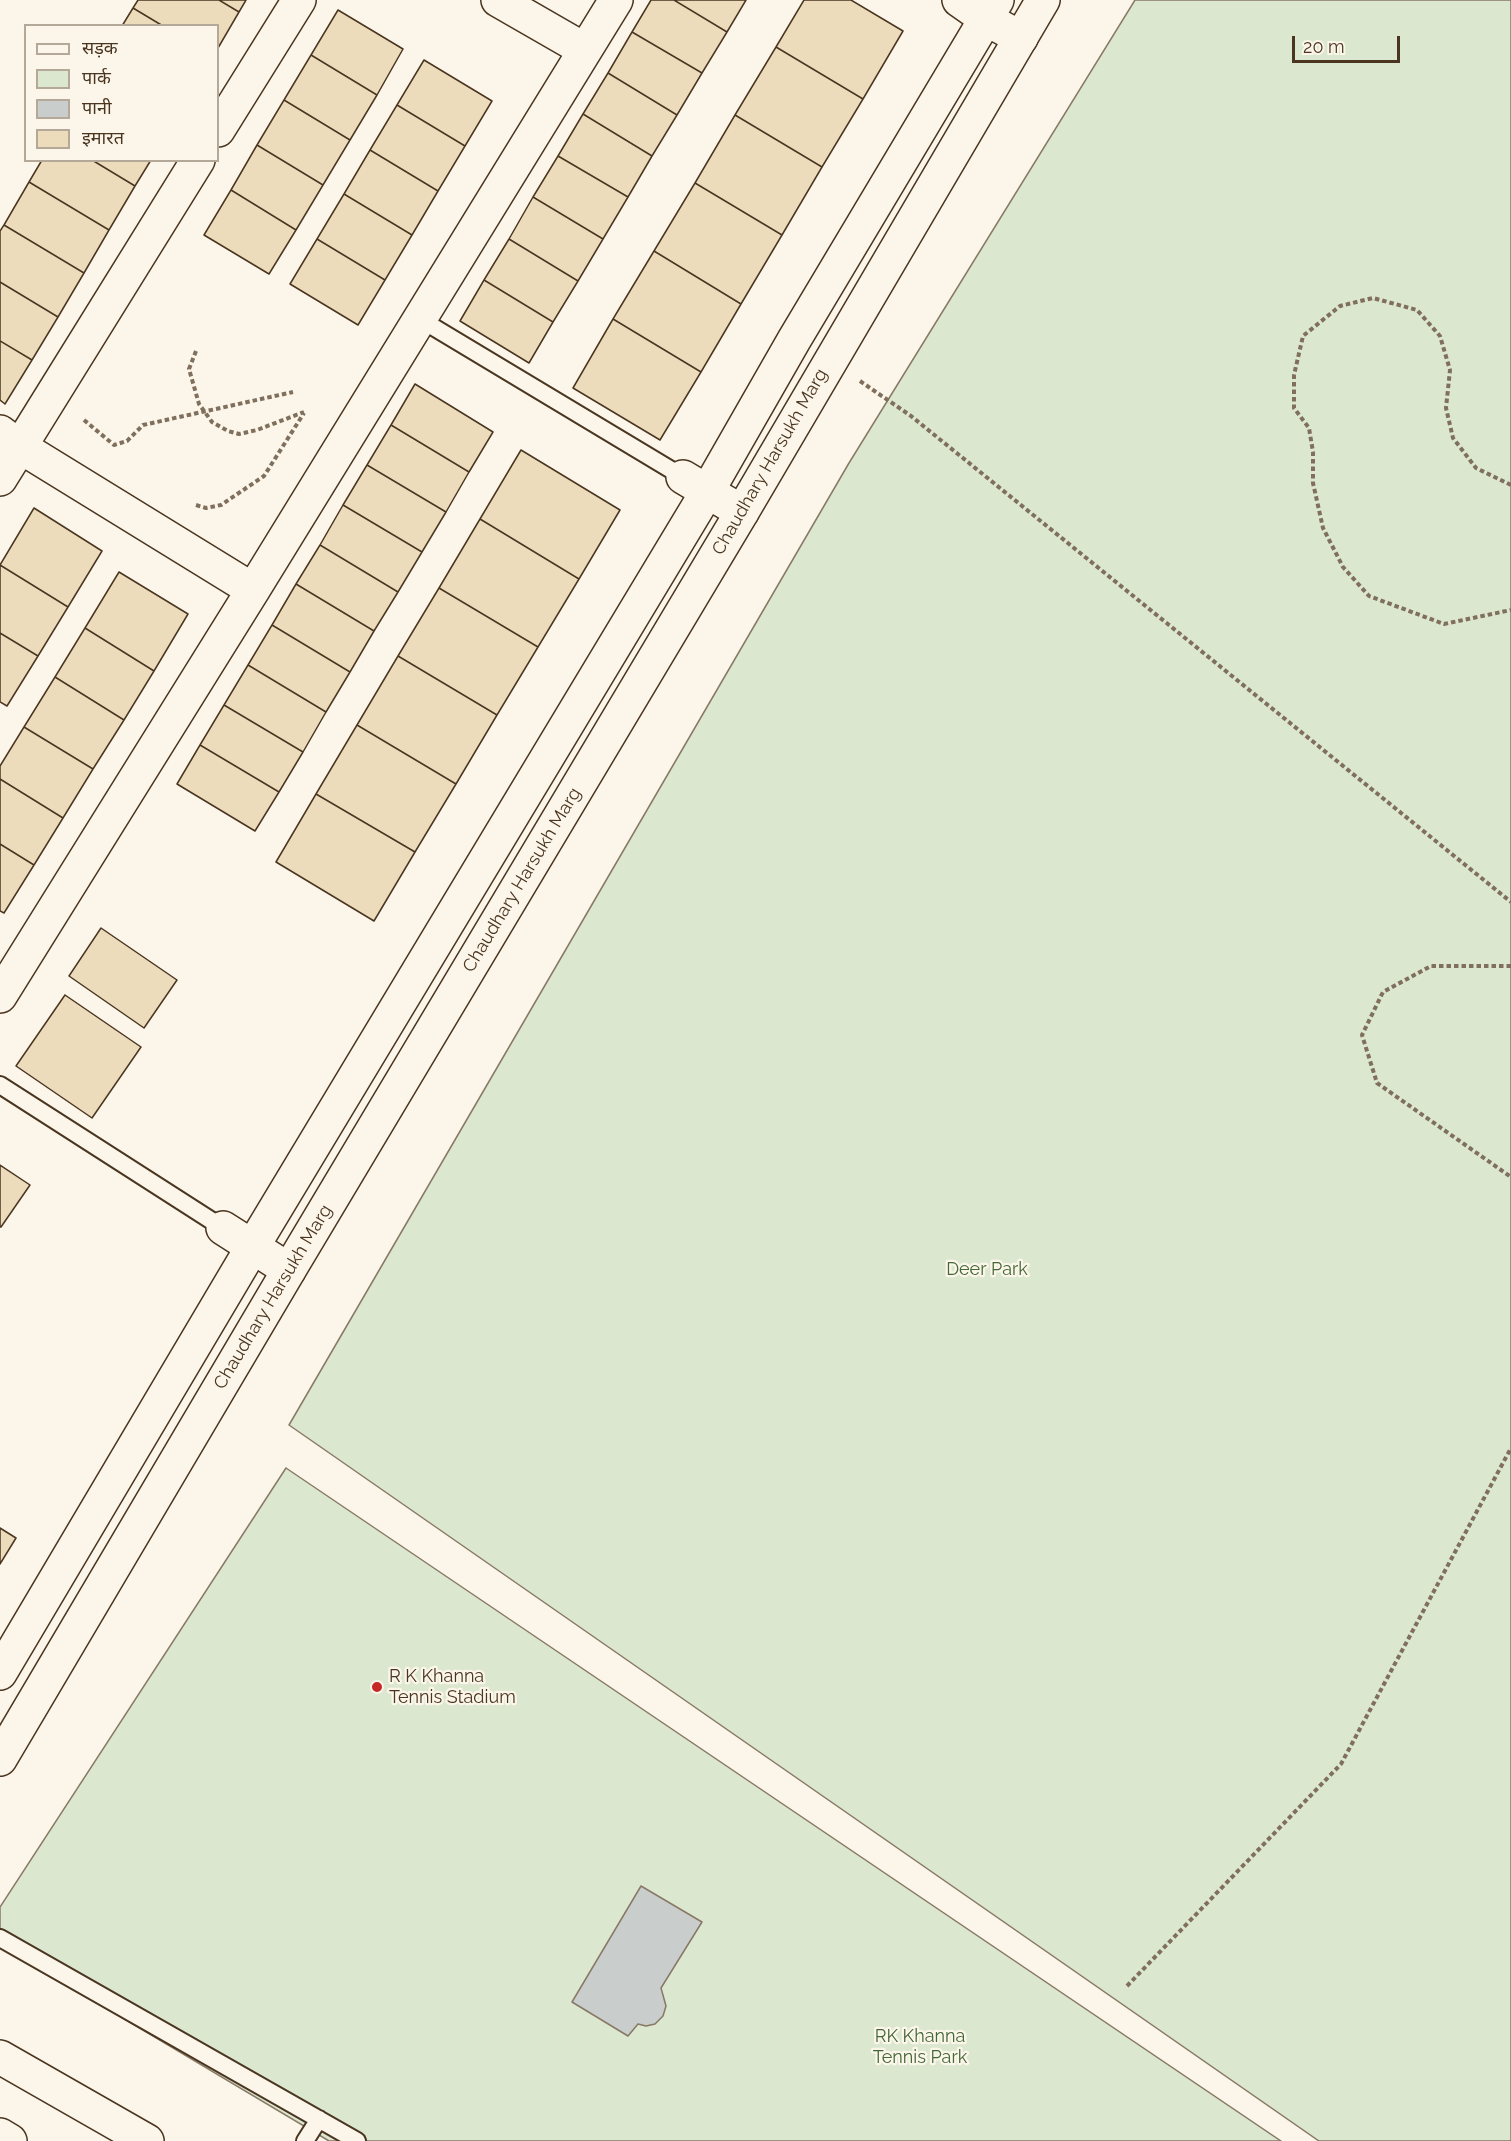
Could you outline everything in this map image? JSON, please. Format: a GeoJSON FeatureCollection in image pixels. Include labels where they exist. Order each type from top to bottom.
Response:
{"type":"FeatureCollection","features":[{"type":"Feature","properties":{"kind":"street"},"geometry":{"type":"LineString","coordinates":[[219,128],[299,0]]}},
{"type":"Feature","properties":{"kind":"street"},"geometry":{"type":"LineString","coordinates":[[498,0],[585,50]]}},
{"type":"Feature","properties":{"kind":"street"},"geometry":{"type":"LineString","coordinates":[[0,996],[253,591],[616,0]]}},
{"type":"Feature","properties":{"kind":"street"},"geometry":{"type":"LineString","coordinates":[[959,0],[992,9],[1021,38]]}},
{"type":"Feature","properties":{"kind":"street","name":"Chaudhary Harsukh Marg"},"geometry":{"type":"LineString","coordinates":[[0,1759],[742,512],[829,360],[1043,0]]}},
{"type":"Feature","properties":{"kind":"street"},"geometry":{"type":"LineString","coordinates":[[0,1673],[253,1246],[695,484],[794,340],[992,9]]}},
{"type":"Feature","properties":{"kind":"street"},"geometry":{"type":"LineString","coordinates":[[0,479],[10,439],[197,162]]}},
{"type":"Feature","properties":{"kind":"street"},"geometry":{"type":"LineString","coordinates":[[10,439],[253,591]]}},
{"type":"Feature","properties":{"kind":"street"},"geometry":{"type":"LineString","coordinates":[[695,484],[742,512]]}},
{"type":"Feature","properties":{"kind":"street"},"geometry":{"type":"LineString","coordinates":[[223,1228],[289,1270]]}},
{"type":"Feature","properties":{"kind":"street"},"geometry":{"type":"LineString","coordinates":[[0,2057],[147,2141]]}},
{"type":"Feature","properties":{"kind":"street"},"geometry":{"type":"LineString","coordinates":[[0,2135],[10,2141]]}},
{"type":"Feature","properties":{"kind":"lane"},"geometry":{"type":"LineString","coordinates":[[420,319],[695,484]]}},
{"type":"Feature","properties":{"kind":"lane"},"geometry":{"type":"LineString","coordinates":[[0,1085],[223,1228]]}},
{"type":"Feature","properties":{"kind":"lane"},"geometry":{"type":"LineString","coordinates":[[0,1938],[357,2141]]}},
{"type":"Feature","properties":{"kind":"lane"},"geometry":{"type":"LineString","coordinates":[[305,2141],[319,2119]]}},
{"type":"Feature","properties":{"kind":"path"},"geometry":{"type":"LineString","coordinates":[[1511,485],[1476,468],[1453,438],[1446,408],[1450,370],[1440,336],[1417,310],[1373,298],[1340,306],[1303,336],[1294,375],[1294,408],[1309,428],[1313,452],[1313,483],[1323,528],[1343,567],[1369,596],[1444,624],[1511,610]]}},
{"type":"Feature","properties":{"kind":"path"},"geometry":{"type":"LineString","coordinates":[[196,351],[189,369],[194,388],[204,411],[212,422],[228,431],[240,434],[304,412],[264,476],[221,505],[206,508],[196,505]]}},
{"type":"Feature","properties":{"kind":"path"},"geometry":{"type":"LineString","coordinates":[[829,360],[911,416],[1511,902]]}},
{"type":"Feature","properties":{"kind":"path"},"geometry":{"type":"LineString","coordinates":[[84,420],[114,445],[128,441],[143,425],[293,392]]}},
{"type":"Feature","properties":{"kind":"path"},"geometry":{"type":"LineString","coordinates":[[1511,966],[1431,966],[1383,992],[1362,1035],[1377,1083],[1511,1177]]}},
{"type":"Feature","properties":{"kind":"path"},"geometry":{"type":"LineString","coordinates":[[1127,1986],[1341,1764],[1511,1448]]}},
{"type":"Feature","properties":{"kind":"green space","name":"Deer Park"},"geometry":{"type":"Polygon","coordinates":[[[1135,0],[1511,0],[1511,2141],[1319,2141],[289,1425],[849,463],[1135,0]]]}},
{"type":"Feature","properties":{"kind":"green space","name":"R K Khanna Tennis Stadium"},"geometry":{"type":"Polygon","coordinates":[[[286,1468],[1281,2141],[329,2141],[0,1945],[0,1907],[286,1468]]]}},
{"type":"Feature","properties":{"kind":"water"},"geometry":{"type":"Polygon","coordinates":[[[641,1886],[702,1922],[661,1988],[666,2006],[663,2016],[655,2024],[646,2026],[638,2024],[628,2036],[572,2002],[641,1886]]]}},
{"type":"Feature","properties":{"kind":"building"},"geometry":{"type":"Polygon","coordinates":[[[138,0],[219,0],[239,12],[219,46],[219,24],[160,24],[133,8],[138,0]]]}},
{"type":"Feature","properties":{"kind":"building"},"geometry":{"type":"Polygon","coordinates":[[[219,0],[246,0],[239,12],[219,0]]]}},
{"type":"Feature","properties":{"kind":"building"},"geometry":{"type":"Polygon","coordinates":[[[651,0],[674,0],[727,32],[702,73],[632,32],[651,0]]]}},
{"type":"Feature","properties":{"kind":"building"},"geometry":{"type":"Polygon","coordinates":[[[674,0],[746,0],[727,32],[674,0]]]}},
{"type":"Feature","properties":{"kind":"building"},"geometry":{"type":"Polygon","coordinates":[[[804,0],[851,0],[903,31],[863,99],[776,47],[804,0]]]}},
{"type":"Feature","properties":{"kind":"building"},"geometry":{"type":"Polygon","coordinates":[[[133,8],[160,24],[123,24],[133,8]]]}},
{"type":"Feature","properties":{"kind":"building"},"geometry":{"type":"Polygon","coordinates":[[[338,10],[403,49],[377,95],[311,55],[338,10]]]}},
{"type":"Feature","properties":{"kind":"building"},"geometry":{"type":"Polygon","coordinates":[[[632,32],[702,73],[677,115],[608,73],[632,32]]]}},
{"type":"Feature","properties":{"kind":"building"},"geometry":{"type":"Polygon","coordinates":[[[776,47],[863,99],[822,167],[735,115],[776,47]]]}},
{"type":"Feature","properties":{"kind":"building"},"geometry":{"type":"Polygon","coordinates":[[[311,55],[377,95],[350,140],[284,100],[311,55]]]}},
{"type":"Feature","properties":{"kind":"building"},"geometry":{"type":"Polygon","coordinates":[[[424,60],[492,101],[465,146],[397,105],[424,60]]]}},
{"type":"Feature","properties":{"kind":"building"},"geometry":{"type":"Polygon","coordinates":[[[608,73],[677,115],[652,156],[583,114],[608,73]]]}},
{"type":"Feature","properties":{"kind":"building"},"geometry":{"type":"Polygon","coordinates":[[[284,100],[350,140],[323,185],[257,145],[284,100]]]}},
{"type":"Feature","properties":{"kind":"building"},"geometry":{"type":"Polygon","coordinates":[[[397,105],[465,146],[438,191],[370,150],[397,105]]]}},
{"type":"Feature","properties":{"kind":"building"},"geometry":{"type":"Polygon","coordinates":[[[583,114],[652,156],[628,197],[558,156],[583,114]]]}},
{"type":"Feature","properties":{"kind":"building"},"geometry":{"type":"Polygon","coordinates":[[[735,115],[822,167],[782,235],[695,183],[735,115]]]}},
{"type":"Feature","properties":{"kind":"building"},"geometry":{"type":"Polygon","coordinates":[[[257,145],[323,185],[296,230],[231,190],[257,145]]]}},
{"type":"Feature","properties":{"kind":"building"},"geometry":{"type":"Polygon","coordinates":[[[370,150],[438,191],[412,235],[344,194],[370,150]]]}},
{"type":"Feature","properties":{"kind":"building"},"geometry":{"type":"Polygon","coordinates":[[[558,156],[628,197],[603,239],[533,197],[558,156]]]}},
{"type":"Feature","properties":{"kind":"building"},"geometry":{"type":"Polygon","coordinates":[[[41,162],[95,162],[135,186],[109,230],[29,182],[41,162]]]}},
{"type":"Feature","properties":{"kind":"building"},"geometry":{"type":"Polygon","coordinates":[[[95,162],[150,162],[135,186],[95,162]]]}},
{"type":"Feature","properties":{"kind":"building"},"geometry":{"type":"Polygon","coordinates":[[[29,182],[109,230],[84,273],[4,225],[29,182]]]}},
{"type":"Feature","properties":{"kind":"building"},"geometry":{"type":"Polygon","coordinates":[[[695,183],[782,235],[741,304],[654,251],[695,183]]]}},
{"type":"Feature","properties":{"kind":"building"},"geometry":{"type":"Polygon","coordinates":[[[231,190],[296,230],[269,274],[204,235],[231,190]]]}},
{"type":"Feature","properties":{"kind":"building"},"geometry":{"type":"Polygon","coordinates":[[[344,194],[412,235],[385,280],[317,239],[344,194]]]}},
{"type":"Feature","properties":{"kind":"building"},"geometry":{"type":"Polygon","coordinates":[[[533,197],[603,239],[578,281],[509,239],[533,197]]]}},
{"type":"Feature","properties":{"kind":"building"},"geometry":{"type":"Polygon","coordinates":[[[4,225],[84,273],[58,317],[0,282],[0,231],[4,225]]]}},
{"type":"Feature","properties":{"kind":"building"},"geometry":{"type":"Polygon","coordinates":[[[317,239],[385,280],[358,325],[290,284],[317,239]]]}},
{"type":"Feature","properties":{"kind":"building"},"geometry":{"type":"Polygon","coordinates":[[[509,239],[578,281],[553,322],[484,280],[509,239]]]}},
{"type":"Feature","properties":{"kind":"building"},"geometry":{"type":"Polygon","coordinates":[[[654,251],[741,304],[701,372],[613,319],[654,251]]]}},
{"type":"Feature","properties":{"kind":"building"},"geometry":{"type":"Polygon","coordinates":[[[484,280],[553,322],[529,363],[460,321],[484,280]]]}},
{"type":"Feature","properties":{"kind":"building"},"geometry":{"type":"Polygon","coordinates":[[[0,282],[58,317],[32,360],[0,341],[0,282]]]}},
{"type":"Feature","properties":{"kind":"building"},"geometry":{"type":"Polygon","coordinates":[[[613,319],[701,372],[660,440],[573,388],[613,319]]]}},
{"type":"Feature","properties":{"kind":"building"},"geometry":{"type":"Polygon","coordinates":[[[0,341],[32,360],[5,404],[0,400],[0,341]]]}},
{"type":"Feature","properties":{"kind":"building"},"geometry":{"type":"Polygon","coordinates":[[[415,384],[493,432],[469,472],[391,425],[415,384]]]}},
{"type":"Feature","properties":{"kind":"building"},"geometry":{"type":"Polygon","coordinates":[[[391,425],[469,472],[446,512],[367,465],[391,425]]]}},
{"type":"Feature","properties":{"kind":"building"},"geometry":{"type":"Polygon","coordinates":[[[521,450],[620,510],[579,579],[480,519],[521,450]]]}},
{"type":"Feature","properties":{"kind":"building"},"geometry":{"type":"Polygon","coordinates":[[[367,465],[446,512],[422,552],[343,505],[367,465]]]}},
{"type":"Feature","properties":{"kind":"building"},"geometry":{"type":"Polygon","coordinates":[[[343,505],[422,552],[398,592],[320,545],[343,505]]]}},
{"type":"Feature","properties":{"kind":"building"},"geometry":{"type":"Polygon","coordinates":[[[34,508],[102,551],[68,607],[0,565],[34,508]]]}},
{"type":"Feature","properties":{"kind":"building"},"geometry":{"type":"Polygon","coordinates":[[[480,519],[579,579],[538,647],[439,588],[480,519]]]}},
{"type":"Feature","properties":{"kind":"building"},"geometry":{"type":"Polygon","coordinates":[[[320,545],[398,592],[374,631],[296,584],[320,545]]]}},
{"type":"Feature","properties":{"kind":"building"},"geometry":{"type":"Polygon","coordinates":[[[0,565],[68,607],[38,656],[0,633],[0,565]]]}},
{"type":"Feature","properties":{"kind":"building"},"geometry":{"type":"Polygon","coordinates":[[[119,572],[188,614],[154,671],[85,628],[119,572]]]}},
{"type":"Feature","properties":{"kind":"building"},"geometry":{"type":"Polygon","coordinates":[[[296,584],[374,631],[350,672],[272,625],[296,584]]]}},
{"type":"Feature","properties":{"kind":"building"},"geometry":{"type":"Polygon","coordinates":[[[439,588],[538,647],[497,715],[398,656],[439,588]]]}},
{"type":"Feature","properties":{"kind":"building"},"geometry":{"type":"Polygon","coordinates":[[[272,625],[350,672],[326,712],[248,665],[272,625]]]}},
{"type":"Feature","properties":{"kind":"building"},"geometry":{"type":"Polygon","coordinates":[[[85,628],[154,671],[124,720],[55,677],[85,628]]]}},
{"type":"Feature","properties":{"kind":"building"},"geometry":{"type":"Polygon","coordinates":[[[0,633],[38,656],[7,706],[0,702],[0,633]]]}},
{"type":"Feature","properties":{"kind":"building"},"geometry":{"type":"Polygon","coordinates":[[[398,656],[497,715],[456,784],[357,725],[398,656]]]}},
{"type":"Feature","properties":{"kind":"building"},"geometry":{"type":"Polygon","coordinates":[[[248,665],[326,712],[303,752],[224,705],[248,665]]]}},
{"type":"Feature","properties":{"kind":"building"},"geometry":{"type":"Polygon","coordinates":[[[55,677],[124,720],[93,769],[24,727],[55,677]]]}},
{"type":"Feature","properties":{"kind":"building"},"geometry":{"type":"Polygon","coordinates":[[[224,705],[303,752],[279,792],[200,745],[224,705]]]}},
{"type":"Feature","properties":{"kind":"building"},"geometry":{"type":"Polygon","coordinates":[[[357,725],[456,784],[415,852],[316,794],[357,725]]]}},
{"type":"Feature","properties":{"kind":"building"},"geometry":{"type":"Polygon","coordinates":[[[24,727],[93,769],[63,818],[0,779],[0,766],[24,727]]]}},
{"type":"Feature","properties":{"kind":"building"},"geometry":{"type":"Polygon","coordinates":[[[200,745],[279,792],[255,831],[177,784],[200,745]]]}},
{"type":"Feature","properties":{"kind":"building"},"geometry":{"type":"Polygon","coordinates":[[[0,779],[63,818],[34,865],[0,844],[0,779]]]}},
{"type":"Feature","properties":{"kind":"building"},"geometry":{"type":"Polygon","coordinates":[[[316,794],[415,852],[374,921],[276,862],[316,794]]]}},
{"type":"Feature","properties":{"kind":"building"},"geometry":{"type":"Polygon","coordinates":[[[0,844],[34,865],[4,913],[0,911],[0,844]]]}},
{"type":"Feature","properties":{"kind":"building"},"geometry":{"type":"Polygon","coordinates":[[[101,928],[177,980],[144,1028],[69,976],[101,928]]]}},
{"type":"Feature","properties":{"kind":"building"},"geometry":{"type":"Polygon","coordinates":[[[65,995],[141,1047],[92,1118],[16,1066],[65,995]]]}},
{"type":"Feature","properties":{"kind":"building"},"geometry":{"type":"Polygon","coordinates":[[[0,1165],[30,1185],[1,1227],[0,1227],[0,1165]]]}},
{"type":"Feature","properties":{"kind":"building"},"geometry":{"type":"Polygon","coordinates":[[[0,1528],[16,1538],[0,1564],[0,1528]]]}},
{"type":"Feature","properties":{"kind":"place","name":"R K Khanna Tennis Stadium"},"geometry":{"type":"Point","coordinates":[377,1687]}},
{"type":"Feature","properties":{"kind":"park label","name":"RK Khanna Tennis Park"},"geometry":{"type":"Point","coordinates":[920,2047]}}]}
